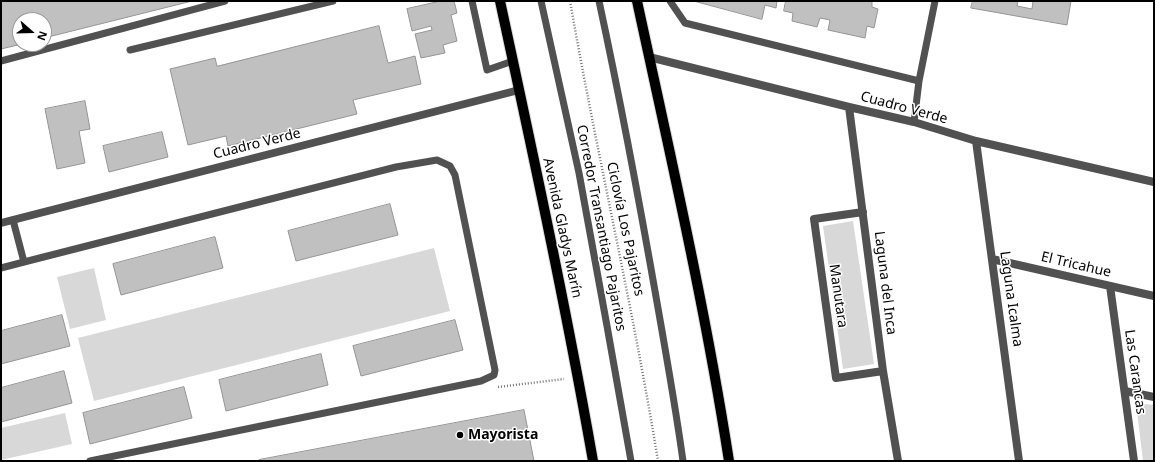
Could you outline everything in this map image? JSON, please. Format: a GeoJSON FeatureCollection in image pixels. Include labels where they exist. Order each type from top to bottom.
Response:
{"type":"FeatureCollection","features":[{"type":"Feature","properties":{"kind":"main road","name":"Avenida Gladys Marín"},"geometry":{"type":"LineString","coordinates":[[500,1],[578,377],[593,461]]}},
{"type":"Feature","properties":{"kind":"main road"},"geometry":{"type":"LineString","coordinates":[[637,1],[701,302],[717,385],[729,461]]}},
{"type":"Feature","properties":{"kind":"street","name":"Cuadro Verde"},"geometry":{"type":"LineString","coordinates":[[649,57],[914,122],[976,141],[1154,182]]}},
{"type":"Feature","properties":{"kind":"street","name":"Cuadro Verde"},"geometry":{"type":"LineString","coordinates":[[1,223],[519,90]]}},
{"type":"Feature","properties":{"kind":"street","name":"Laguna del Inca"},"geometry":{"type":"LineString","coordinates":[[849,107],[884,371],[898,461]]}},
{"type":"Feature","properties":{"kind":"street","name":"Laguna Icalma"},"geometry":{"type":"LineString","coordinates":[[976,141],[1019,461]]}},
{"type":"Feature","properties":{"kind":"street","name":"Manutara"},"geometry":{"type":"LineString","coordinates":[[863,212],[814,219],[836,378],[884,371]]}},
{"type":"Feature","properties":{"kind":"street","name":"El Tricahue"},"geometry":{"type":"LineString","coordinates":[[992,259],[1154,295]]}},
{"type":"Feature","properties":{"kind":"street","name":"Las Carancas"},"geometry":{"type":"LineString","coordinates":[[1110,286],[1134,461]]}},
{"type":"Feature","properties":{"kind":"street"},"geometry":{"type":"LineString","coordinates":[[1125,391],[1154,397]]}},
{"type":"Feature","properties":{"kind":"lane"},"geometry":{"type":"LineString","coordinates":[[1,61],[225,1]]}},
{"type":"Feature","properties":{"kind":"lane"},"geometry":{"type":"LineString","coordinates":[[130,50],[333,1]]}},
{"type":"Feature","properties":{"kind":"lane"},"geometry":{"type":"LineString","coordinates":[[472,1],[487,70],[513,61]]}},
{"type":"Feature","properties":{"kind":"lane","name":"Corredor Transantiago Pajaritos"},"geometry":{"type":"LineString","coordinates":[[541,1],[579,172],[631,461]]}},
{"type":"Feature","properties":{"kind":"lane"},"geometry":{"type":"LineString","coordinates":[[599,1],[613,64],[651,266],[683,461]]}},
{"type":"Feature","properties":{"kind":"lane"},"geometry":{"type":"LineString","coordinates":[[670,1],[685,23],[919,81]]}},
{"type":"Feature","properties":{"kind":"lane"},"geometry":{"type":"LineString","coordinates":[[914,122],[919,81],[935,1]]}},
{"type":"Feature","properties":{"kind":"lane"},"geometry":{"type":"LineString","coordinates":[[1,268],[396,167],[437,160],[450,166],[455,175],[495,370],[494,375],[481,381],[90,461]]}},
{"type":"Feature","properties":{"kind":"lane"},"geometry":{"type":"LineString","coordinates":[[13,220],[24,262]]}},
{"type":"Feature","properties":{"kind":"path","name":"Ciclovía Los Pajaritos"},"geometry":{"type":"LineString","coordinates":[[570,1],[584,80],[631,306],[658,461]]}},
{"type":"Feature","properties":{"kind":"path"},"geometry":{"type":"LineString","coordinates":[[481,381],[497,387],[578,377]]}},
{"type":"Feature","properties":{"kind":"shaded area"},"geometry":{"type":"Polygon","coordinates":[[[853,221],[874,364],[843,369],[823,226],[853,221]]]}},
{"type":"Feature","properties":{"kind":"shaded area"},"geometry":{"type":"Polygon","coordinates":[[[434,248],[450,311],[94,401],[78,338],[434,248]]]}},
{"type":"Feature","properties":{"kind":"shaded area"},"geometry":{"type":"Polygon","coordinates":[[[94,268],[106,320],[70,329],[57,277],[94,268]]]}},
{"type":"Feature","properties":{"kind":"shaded area"},"geometry":{"type":"Polygon","coordinates":[[[1145,404],[1154,405],[1154,461],[1143,461],[1137,411],[1145,404]]]}},
{"type":"Feature","properties":{"kind":"shaded area"},"geometry":{"type":"Polygon","coordinates":[[[65,413],[72,444],[1,460],[1,428],[65,413]]]}},
{"type":"Feature","properties":{"kind":"building"},"geometry":{"type":"Polygon","coordinates":[[[1,1],[192,1],[52,36],[52,12],[12,12],[12,46],[1,49],[1,1]]]}},
{"type":"Feature","properties":{"kind":"building"},"geometry":{"type":"Polygon","coordinates":[[[441,1],[454,1],[457,13],[451,15],[457,41],[443,45],[445,53],[421,58],[415,34],[432,30],[431,26],[412,31],[407,9],[441,1]]]}},
{"type":"Feature","properties":{"kind":"building"},"geometry":{"type":"Polygon","coordinates":[[[694,1],[777,1],[776,8],[765,5],[762,19],[694,1]]]}},
{"type":"Feature","properties":{"kind":"building"},"geometry":{"type":"Polygon","coordinates":[[[786,1],[872,1],[872,7],[878,9],[874,28],[867,26],[865,38],[828,30],[830,20],[820,18],[817,27],[792,21],[793,13],[784,11],[786,1]]]}},
{"type":"Feature","properties":{"kind":"building"},"geometry":{"type":"Polygon","coordinates":[[[973,1],[1018,1],[1017,6],[1032,9],[1033,1],[1071,1],[1067,25],[971,8],[973,1]]]}},
{"type":"Feature","properties":{"kind":"building"},"geometry":{"type":"Polygon","coordinates":[[[379,26],[388,63],[415,56],[421,84],[353,100],[357,114],[228,146],[226,136],[188,145],[170,69],[215,58],[217,66],[379,26]]]}},
{"type":"Feature","properties":{"kind":"building"},"geometry":{"type":"Polygon","coordinates":[[[85,101],[90,129],[79,131],[85,163],[57,169],[45,109],[85,101]]]}},
{"type":"Feature","properties":{"kind":"building"},"geometry":{"type":"Polygon","coordinates":[[[162,132],[168,157],[109,172],[103,146],[162,132]]]}},
{"type":"Feature","properties":{"kind":"building"},"geometry":{"type":"Polygon","coordinates":[[[390,204],[398,235],[296,261],[288,231],[390,204]]]}},
{"type":"Feature","properties":{"kind":"building"},"geometry":{"type":"Polygon","coordinates":[[[215,237],[223,268],[121,295],[113,264],[215,237]]]}},
{"type":"Feature","properties":{"kind":"building"},"geometry":{"type":"Polygon","coordinates":[[[62,315],[70,346],[1,364],[1,331],[62,315]]]}},
{"type":"Feature","properties":{"kind":"building"},"geometry":{"type":"Polygon","coordinates":[[[455,320],[463,350],[361,376],[353,346],[455,320]]]}},
{"type":"Feature","properties":{"kind":"building"},"geometry":{"type":"Polygon","coordinates":[[[321,354],[328,385],[226,411],[219,380],[321,354]]]}},
{"type":"Feature","properties":{"kind":"building"},"geometry":{"type":"Polygon","coordinates":[[[64,371],[72,403],[1,422],[1,388],[64,371]]]}},
{"type":"Feature","properties":{"kind":"building"},"geometry":{"type":"Polygon","coordinates":[[[184,387],[192,418],[90,444],[83,413],[184,387]]]}},
{"type":"Feature","properties":{"kind":"building","name":"Mayorista"},"geometry":{"type":"Polygon","coordinates":[[[524,410],[534,461],[259,461],[259,460],[524,410]]]}},
{"type":"Feature","properties":{"kind":"place","name":"Mayorista"},"geometry":{"type":"Point","coordinates":[460,435]}}]}
